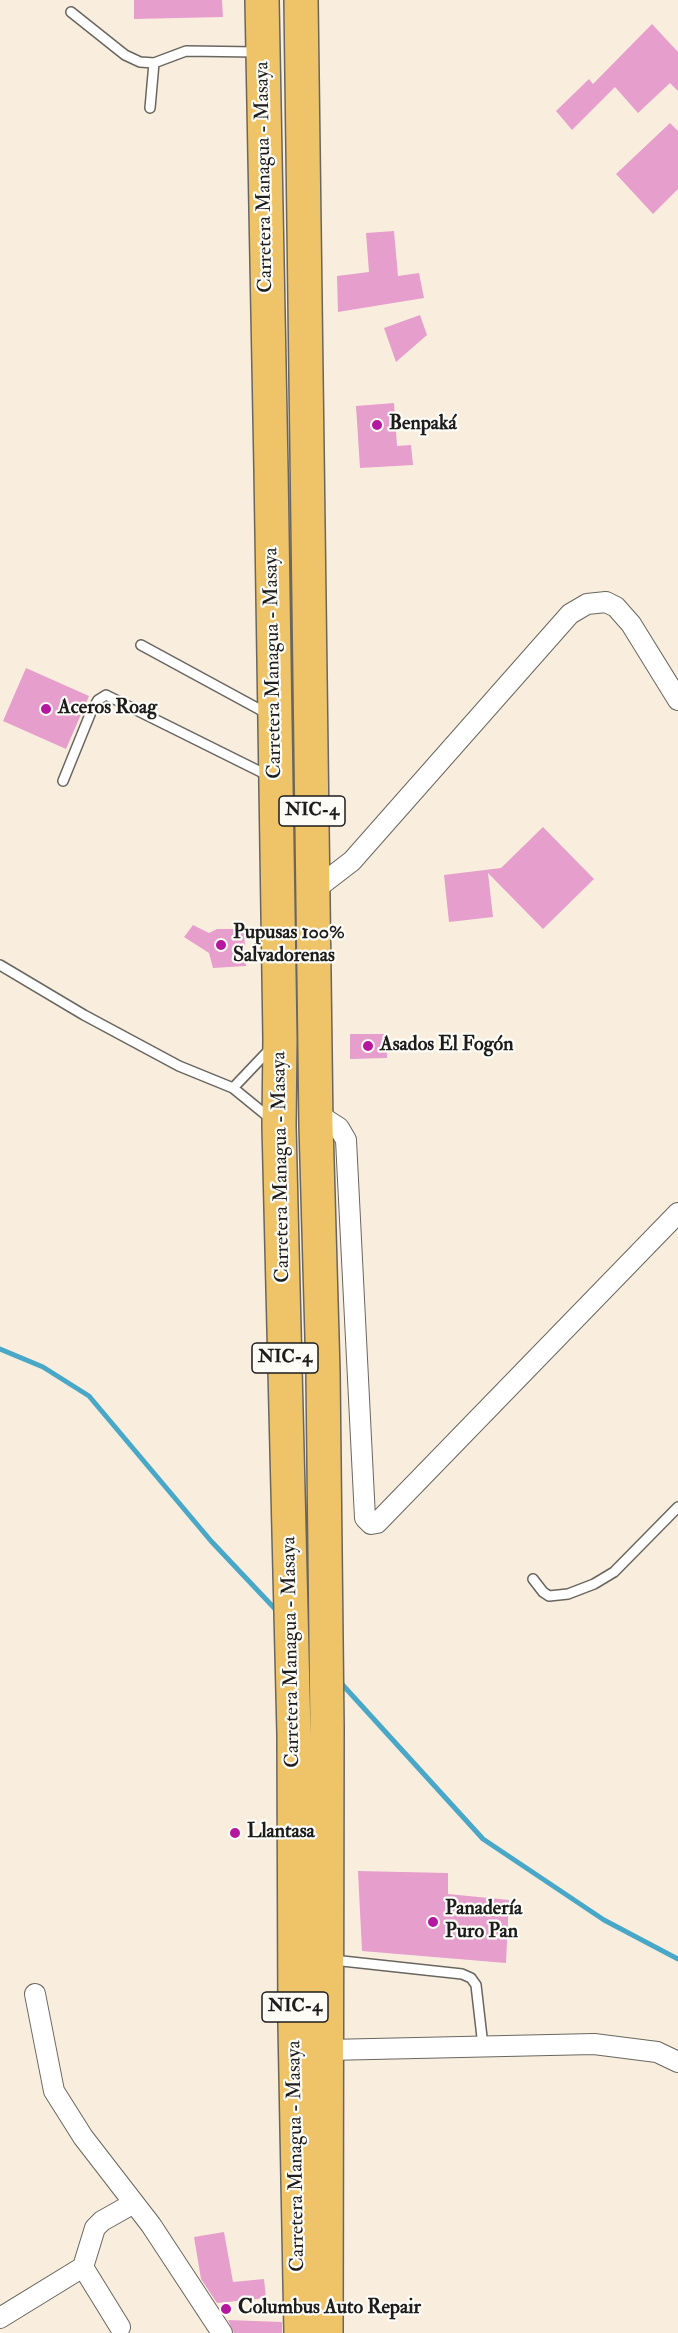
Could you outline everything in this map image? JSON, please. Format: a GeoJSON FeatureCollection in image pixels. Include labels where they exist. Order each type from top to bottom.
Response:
{"type":"FeatureCollection","features":[{"type":"Feature","properties":{"kind":"highway","name":"Carretera Managua - Masaya"},"geometry":{"type":"LineString","coordinates":[[262,0],[280,1039],[279,1126],[291,1589],[295,2037],[301,2333]]}},
{"type":"Feature","properties":{"kind":"highway","name":"Carretera Managua - Masaya"},"geometry":{"type":"LineString","coordinates":[[301,0],[327,1726],[326,2333]]}},
{"type":"Feature","properties":{"kind":"highway"},"geometry":{"type":"LineString","coordinates":[[268,373],[272,385],[281,392],[294,392],[303,384],[306,372]]}},
{"type":"Feature","properties":{"kind":"highway"},"geometry":{"type":"LineString","coordinates":[[270,430],[274,420],[283,414],[294,413],[303,419],[308,429]]}},
{"type":"Feature","properties":{"kind":"highway"},"geometry":{"type":"LineString","coordinates":[[280,1039],[290,1016],[295,991],[293,926],[313,891]]}},
{"type":"Feature","properties":{"kind":"highway"},"geometry":{"type":"LineString","coordinates":[[279,1126],[295,1131],[304,1142],[309,1185],[319,1229]]}},
{"type":"Feature","properties":{"kind":"street"},"geometry":{"type":"LineString","coordinates":[[313,891],[352,861],[570,614],[588,604],[598,601],[616,607],[631,624],[678,698]]}},
{"type":"Feature","properties":{"kind":"street"},"geometry":{"type":"LineString","coordinates":[[316,1113],[339,1128],[346,1140],[365,1518],[371,1524],[377,1523],[678,1213]]}},
{"type":"Feature","properties":{"kind":"street"},"geometry":{"type":"LineString","coordinates":[[35,1994],[54,2091],[83,2137],[151,2224],[222,2333]]}},
{"type":"Feature","properties":{"kind":"street"},"geometry":{"type":"LineString","coordinates":[[328,2050],[594,2044],[657,2052],[678,2062]]}},
{"type":"Feature","properties":{"kind":"street"},"geometry":{"type":"LineString","coordinates":[[120,2327],[83,2267],[88,2244],[95,2228],[102,2221],[134,2202]]}},
{"type":"Feature","properties":{"kind":"street"},"geometry":{"type":"LineString","coordinates":[[0,2318],[83,2267]]}},
{"type":"Feature","properties":{"kind":"lane"},"geometry":{"type":"LineString","coordinates":[[71,12],[125,55],[140,62],[154,63],[186,51],[263,52]]}},
{"type":"Feature","properties":{"kind":"lane"},"geometry":{"type":"LineString","coordinates":[[150,108],[154,63]]}},
{"type":"Feature","properties":{"kind":"lane"},"geometry":{"type":"LineString","coordinates":[[141,645],[274,718]]}},
{"type":"Feature","properties":{"kind":"lane"},"geometry":{"type":"LineString","coordinates":[[63,781],[91,712],[98,700],[106,695],[275,779]]}},
{"type":"Feature","properties":{"kind":"lane"},"geometry":{"type":"LineString","coordinates":[[0,965],[84,1016],[168,1060],[233,1088],[279,1126]]}},
{"type":"Feature","properties":{"kind":"lane"},"geometry":{"type":"LineString","coordinates":[[233,1088],[280,1039]]}},
{"type":"Feature","properties":{"kind":"lane"},"geometry":{"type":"LineString","coordinates":[[533,1579],[549,1596],[568,1594],[594,1584],[615,1572],[678,1507]]}},
{"type":"Feature","properties":{"kind":"lane"},"geometry":{"type":"LineString","coordinates":[[328,1959],[462,1974],[471,1978],[476,1985],[483,2046]]}},
{"type":"Feature","properties":{"kind":"building"},"geometry":{"type":"Polygon","coordinates":[[[134,0],[222,0],[223,17],[134,19],[134,0]]]}},
{"type":"Feature","properties":{"kind":"building"},"geometry":{"type":"Polygon","coordinates":[[[652,24],[678,52],[678,91],[670,83],[638,113],[615,87],[572,130],[556,111],[589,79],[593,84],[652,24]]]}},
{"type":"Feature","properties":{"kind":"building"},"geometry":{"type":"Polygon","coordinates":[[[670,123],[678,131],[678,189],[653,214],[616,174],[670,123]]]}},
{"type":"Feature","properties":{"kind":"building"},"geometry":{"type":"Polygon","coordinates":[[[394,231],[398,276],[419,273],[424,298],[338,312],[337,276],[369,272],[366,233],[394,231]]]}},
{"type":"Feature","properties":{"kind":"building"},"geometry":{"type":"Polygon","coordinates":[[[420,315],[427,335],[396,362],[384,328],[420,315]]]}},
{"type":"Feature","properties":{"kind":"building","name":"Benpaká"},"geometry":{"type":"Polygon","coordinates":[[[394,403],[397,446],[411,445],[413,465],[360,468],[356,406],[394,403]]]}},
{"type":"Feature","properties":{"kind":"building","name":"Aceros Roag"},"geometry":{"type":"Polygon","coordinates":[[[26,668],[89,696],[66,749],[3,721],[26,668]]]}},
{"type":"Feature","properties":{"kind":"building"},"geometry":{"type":"Polygon","coordinates":[[[543,827],[594,879],[543,929],[488,873],[493,917],[449,922],[444,875],[501,868],[543,827]]]}},
{"type":"Feature","properties":{"kind":"building","name":"Pupusas 100% Salvadorenas"},"geometry":{"type":"Polygon","coordinates":[[[193,925],[209,933],[217,929],[244,929],[246,966],[213,968],[209,953],[184,937],[193,925]]]}},
{"type":"Feature","properties":{"kind":"building","name":"Asados El Fogón"},"geometry":{"type":"Polygon","coordinates":[[[350,1034],[386,1034],[387,1058],[350,1059],[350,1034]]]}},
{"type":"Feature","properties":{"kind":"building"},"geometry":{"type":"Polygon","coordinates":[[[358,1871],[448,1873],[448,1894],[509,1900],[506,1963],[362,1951],[358,1871]]]}},
{"type":"Feature","properties":{"kind":"building"},"geometry":{"type":"Polygon","coordinates":[[[224,2232],[233,2282],[264,2279],[266,2298],[217,2303],[201,2279],[194,2237],[224,2232]]]}},
{"type":"Feature","properties":{"kind":"building"},"geometry":{"type":"Polygon","coordinates":[[[228,2320],[282,2322],[282,2333],[234,2333],[228,2320]]]}},
{"type":"Feature","properties":{"kind":"waterway"},"geometry":{"type":"LineString","coordinates":[[0,1349],[43,1367],[89,1396],[211,1541],[278,1612]]}},
{"type":"Feature","properties":{"kind":"waterway"},"geometry":{"type":"LineString","coordinates":[[340,1682],[483,1839],[604,1920],[678,1959]]}},
{"type":"Feature","properties":{"kind":"place","name":"Benpaká"},"geometry":{"type":"Point","coordinates":[377,425]}},
{"type":"Feature","properties":{"kind":"place","name":"Aceros Roag"},"geometry":{"type":"Point","coordinates":[46,709]}},
{"type":"Feature","properties":{"kind":"place","name":"Pupusas 100% Salvadorenas"},"geometry":{"type":"Point","coordinates":[221,945]}},
{"type":"Feature","properties":{"kind":"place","name":"Asados El Fogón"},"geometry":{"type":"Point","coordinates":[368,1046]}},
{"type":"Feature","properties":{"kind":"place","name":"Llantasa"},"geometry":{"type":"Point","coordinates":[235,1833]}},
{"type":"Feature","properties":{"kind":"place","name":"Panadería Puro Pan"},"geometry":{"type":"Point","coordinates":[433,1922]}},
{"type":"Feature","properties":{"kind":"place","name":"Columbus Auto Repair"},"geometry":{"type":"Point","coordinates":[226,2309]}}]}
